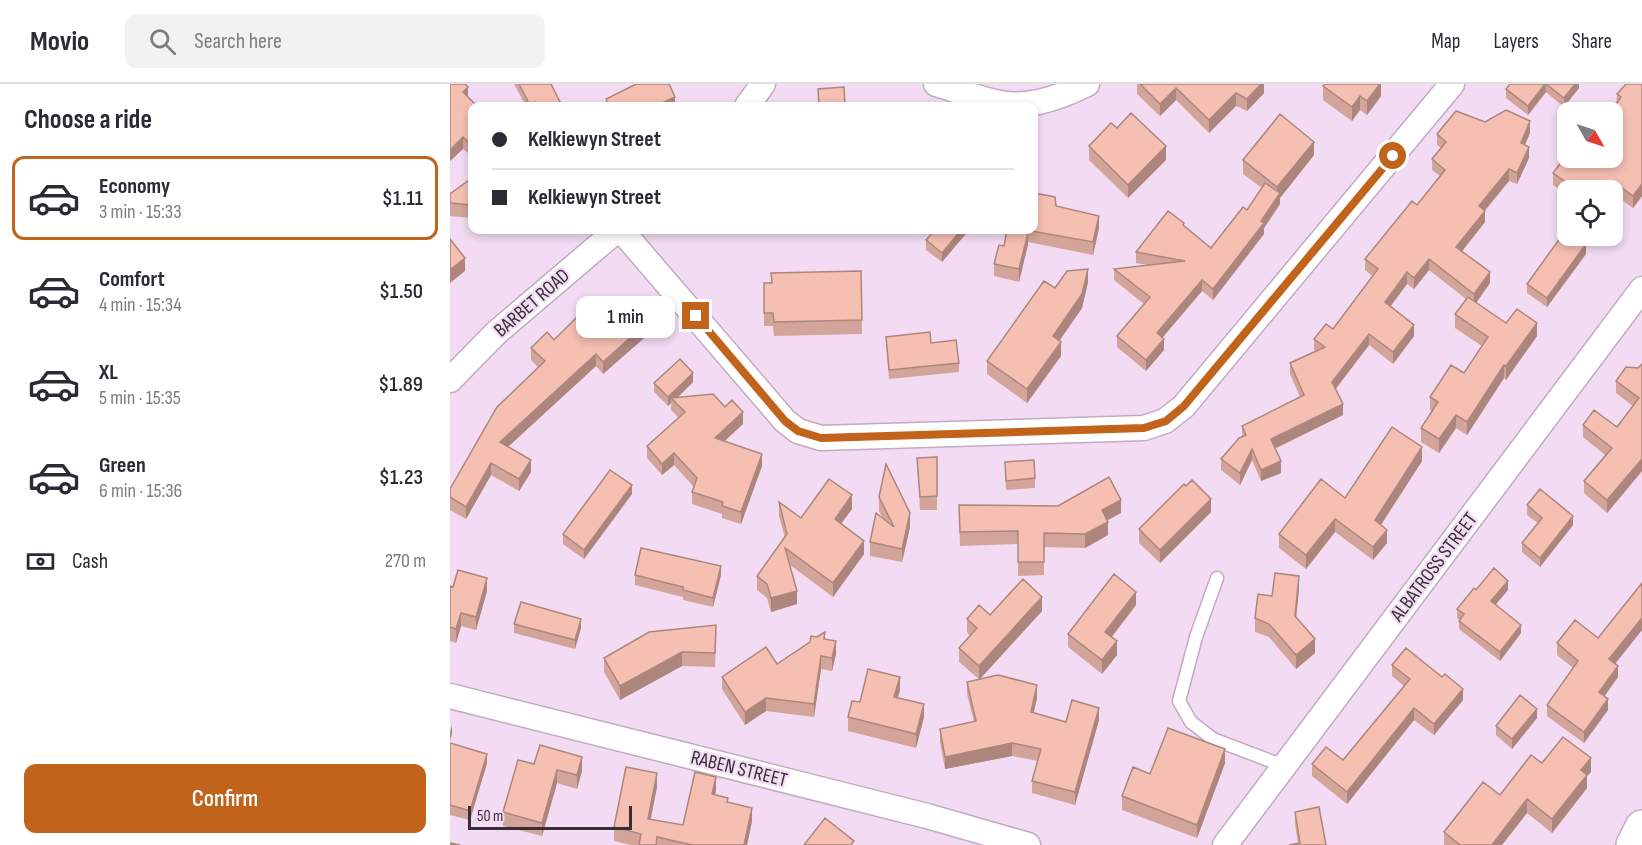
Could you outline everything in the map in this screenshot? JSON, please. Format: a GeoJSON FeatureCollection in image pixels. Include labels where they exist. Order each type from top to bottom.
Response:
{"type":"FeatureCollection","features":[{"type":"Feature","properties":{"kind":"street"},"geometry":{"type":"LineString","coordinates":[[750,102],[763,84]]}},
{"type":"Feature","properties":{"kind":"street"},"geometry":{"type":"LineString","coordinates":[[936,84],[994,102]]}},
{"type":"Feature","properties":{"kind":"street"},"geometry":{"type":"LineString","coordinates":[[1038,102],[1087,84]]}},
{"type":"Feature","properties":{"kind":"street"},"geometry":{"type":"LineString","coordinates":[[622,234],[785,421],[798,431],[821,438],[1144,428],[1166,421],[1184,406],[1452,84]]}},
{"type":"Feature","properties":{"kind":"street","name":"BARBET ROAD"},"geometry":{"type":"LineString","coordinates":[[450,380],[496,333],[614,234]]}},
{"type":"Feature","properties":{"kind":"street","name":"ALBATROSS STREET"},"geometry":{"type":"LineString","coordinates":[[1226,845],[1642,289]]}},
{"type":"Feature","properties":{"kind":"street","name":"RABEN STREET"},"geometry":{"type":"LineString","coordinates":[[450,696],[915,813],[1028,845]]}},
{"type":"Feature","properties":{"kind":"street"},"geometry":{"type":"LineString","coordinates":[[1633,845],[1642,827]]}},
{"type":"Feature","properties":{"kind":"lane"},"geometry":{"type":"LineString","coordinates":[[1218,578],[1196,637],[1179,701],[1191,722],[1213,739],[1284,766]]}},
{"type":"Feature","properties":{"kind":"building"},"geometry":{"type":"Polygon","coordinates":[[[450,84],[465,84],[468,87],[463,92],[473,102],[468,102],[468,142],[463,137],[450,150],[450,84]]]}},
{"type":"Feature","properties":{"kind":"building"},"geometry":{"type":"Polygon","coordinates":[[[519,84],[551,84],[560,102],[535,102],[528,102],[519,84]]]}},
{"type":"Feature","properties":{"kind":"building"},"geometry":{"type":"Polygon","coordinates":[[[636,84],[669,84],[675,97],[664,102],[607,102],[606,99],[636,84]]]}},
{"type":"Feature","properties":{"kind":"building"},"geometry":{"type":"Polygon","coordinates":[[[1140,84],[1261,84],[1247,99],[1236,93],[1209,120],[1176,88],[1160,104],[1140,84]]]}},
{"type":"Feature","properties":{"kind":"building"},"geometry":{"type":"Polygon","coordinates":[[[1325,84],[1380,84],[1367,101],[1360,96],[1352,107],[1323,86],[1325,84]]]}},
{"type":"Feature","properties":{"kind":"building"},"geometry":{"type":"Polygon","coordinates":[[[1510,84],[1545,84],[1528,106],[1506,89],[1510,84]]]}},
{"type":"Feature","properties":{"kind":"building"},"geometry":{"type":"Polygon","coordinates":[[[1546,84],[1575,84],[1564,98],[1546,84]]]}},
{"type":"Feature","properties":{"kind":"building"},"geometry":{"type":"Polygon","coordinates":[[[1626,84],[1642,84],[1642,184],[1633,196],[1623,189],[1623,180],[1563,180],[1553,173],[1557,168],[1623,168],[1623,102],[1618,102],[1621,97],[1617,94],[1626,84]]]}},
{"type":"Feature","properties":{"kind":"building"},"geometry":{"type":"Polygon","coordinates":[[[844,87],[845,102],[819,102],[818,89],[844,87]]]}},
{"type":"Feature","properties":{"kind":"building"},"geometry":{"type":"Polygon","coordinates":[[[1506,110],[1530,121],[1521,143],[1529,147],[1517,173],[1509,169],[1479,206],[1485,211],[1456,247],[1490,272],[1474,294],[1429,259],[1414,278],[1407,272],[1385,302],[1414,325],[1393,352],[1369,334],[1332,382],[1343,404],[1271,439],[1281,461],[1261,470],[1252,449],[1240,473],[1221,459],[1239,438],[1246,435],[1242,426],[1304,395],[1290,363],[1325,347],[1314,339],[1326,324],[1333,329],[1378,269],[1365,259],[1412,201],[1417,205],[1445,170],[1432,159],[1446,142],[1437,134],[1456,111],[1485,122],[1506,110]]]}},
{"type":"Feature","properties":{"kind":"building"},"geometry":{"type":"Polygon","coordinates":[[[1131,113],[1166,146],[1128,185],[1089,146],[1111,123],[1117,128],[1131,113]]]}},
{"type":"Feature","properties":{"kind":"building"},"geometry":{"type":"Polygon","coordinates":[[[1280,114],[1314,142],[1277,187],[1243,160],[1280,114]]]}},
{"type":"Feature","properties":{"kind":"building"},"geometry":{"type":"Polygon","coordinates":[[[468,181],[468,205],[450,203],[450,194],[468,181]]]}},
{"type":"Feature","properties":{"kind":"building"},"geometry":{"type":"Polygon","coordinates":[[[1265,183],[1280,193],[1261,221],[1264,223],[1213,289],[1202,280],[1157,333],[1164,339],[1146,360],[1117,336],[1150,297],[1114,269],[1185,261],[1136,252],[1168,211],[1211,248],[1243,207],[1247,210],[1265,183]]]}},
{"type":"Feature","properties":{"kind":"building"},"geometry":{"type":"Polygon","coordinates":[[[1038,194],[1055,197],[1056,206],[1099,216],[1093,242],[1038,232],[1038,194]]]}},
{"type":"Feature","properties":{"kind":"building"},"geometry":{"type":"Polygon","coordinates":[[[931,234],[958,234],[942,253],[926,240],[931,234]]]}},
{"type":"Feature","properties":{"kind":"building"},"geometry":{"type":"Polygon","coordinates":[[[1006,234],[1028,234],[1019,269],[994,264],[999,245],[1004,246],[1006,234]]]}},
{"type":"Feature","properties":{"kind":"building"},"geometry":{"type":"Polygon","coordinates":[[[450,239],[465,258],[450,270],[450,239]]]}},
{"type":"Feature","properties":{"kind":"building"},"geometry":{"type":"Polygon","coordinates":[[[1557,242],[1557,246],[1585,246],[1547,298],[1527,284],[1557,242]]]}},
{"type":"Feature","properties":{"kind":"building"},"geometry":{"type":"Polygon","coordinates":[[[1088,269],[1082,294],[1053,336],[1061,342],[1027,389],[987,361],[1044,281],[1055,288],[1067,271],[1088,269]]]}},
{"type":"Feature","properties":{"kind":"building"},"geometry":{"type":"Polygon","coordinates":[[[861,271],[862,320],[774,322],[773,313],[764,313],[764,283],[772,283],[771,273],[861,271]]]}},
{"type":"Feature","properties":{"kind":"building"},"geometry":{"type":"Polygon","coordinates":[[[1468,297],[1506,323],[1517,309],[1537,323],[1506,366],[1504,365],[1467,422],[1456,415],[1439,439],[1421,428],[1438,402],[1430,397],[1451,365],[1464,373],[1488,337],[1455,314],[1468,297]]]}},
{"type":"Feature","properties":{"kind":"building"},"geometry":{"type":"Polygon","coordinates":[[[635,301],[651,319],[603,362],[596,354],[500,442],[531,460],[519,479],[491,463],[466,507],[450,497],[450,489],[497,407],[545,361],[531,348],[547,332],[554,340],[578,316],[597,334],[635,301]]]}},
{"type":"Feature","properties":{"kind":"building"},"geometry":{"type":"Polygon","coordinates":[[[930,332],[931,343],[956,340],[959,363],[889,370],[886,337],[930,332]]]}},
{"type":"Feature","properties":{"kind":"building"},"geometry":{"type":"Polygon","coordinates":[[[680,359],[693,373],[668,397],[654,383],[680,359]]]}},
{"type":"Feature","properties":{"kind":"building"},"geometry":{"type":"Polygon","coordinates":[[[1642,364],[1642,459],[1607,500],[1584,481],[1612,448],[1583,425],[1594,410],[1617,427],[1639,398],[1616,381],[1626,367],[1638,368],[1642,364]]]}},
{"type":"Feature","properties":{"kind":"building"},"geometry":{"type":"Polygon","coordinates":[[[713,394],[725,407],[732,400],[743,412],[715,438],[762,454],[741,512],[722,506],[723,502],[692,492],[697,478],[674,453],[662,464],[647,446],[685,412],[671,398],[713,394]]]}},
{"type":"Feature","properties":{"kind":"building"},"geometry":{"type":"Polygon","coordinates":[[[1392,427],[1422,447],[1375,520],[1387,530],[1373,547],[1335,519],[1306,555],[1279,534],[1321,479],[1345,498],[1392,427]]]}},
{"type":"Feature","properties":{"kind":"building"},"geometry":{"type":"Polygon","coordinates":[[[937,457],[937,496],[920,497],[917,458],[937,457]]]}},
{"type":"Feature","properties":{"kind":"building"},"geometry":{"type":"Polygon","coordinates":[[[1034,460],[1035,478],[1006,481],[1005,462],[1034,460]]]}},
{"type":"Feature","properties":{"kind":"building"},"geometry":{"type":"Polygon","coordinates":[[[886,464],[910,513],[902,549],[870,542],[876,513],[894,527],[879,497],[886,464]]]}},
{"type":"Feature","properties":{"kind":"building"},"geometry":{"type":"Polygon","coordinates":[[[610,470],[632,485],[584,550],[563,534],[610,470]]]}},
{"type":"Feature","properties":{"kind":"building"},"geometry":{"type":"Polygon","coordinates":[[[1109,477],[1121,500],[1102,510],[1108,522],[1085,534],[1044,533],[1044,562],[1018,562],[1018,531],[960,532],[959,505],[1058,506],[1109,477]]]}},
{"type":"Feature","properties":{"kind":"building"},"geometry":{"type":"Polygon","coordinates":[[[829,479],[852,495],[835,519],[864,541],[833,583],[785,548],[797,591],[771,598],[767,584],[757,576],[787,534],[779,502],[801,518],[829,479]]]}},
{"type":"Feature","properties":{"kind":"building"},"geometry":{"type":"Polygon","coordinates":[[[1192,480],[1211,499],[1160,550],[1139,529],[1184,484],[1186,486],[1192,480]]]}},
{"type":"Feature","properties":{"kind":"building"},"geometry":{"type":"Polygon","coordinates":[[[1540,489],[1573,516],[1540,558],[1522,543],[1542,518],[1527,505],[1540,489]]]}},
{"type":"Feature","properties":{"kind":"building"},"geometry":{"type":"Polygon","coordinates":[[[641,548],[721,566],[713,598],[683,590],[683,587],[635,575],[641,548]]]}},
{"type":"Feature","properties":{"kind":"building"},"geometry":{"type":"Polygon","coordinates":[[[1494,568],[1508,581],[1491,601],[1521,625],[1500,652],[1459,621],[1464,614],[1457,609],[1494,568]]]}},
{"type":"Feature","properties":{"kind":"building"},"geometry":{"type":"Polygon","coordinates":[[[458,570],[487,578],[476,617],[461,613],[456,629],[450,627],[450,586],[453,587],[458,570]]]}},
{"type":"Feature","properties":{"kind":"building"},"geometry":{"type":"Polygon","coordinates":[[[1275,573],[1299,576],[1295,616],[1315,639],[1296,655],[1269,624],[1255,618],[1258,594],[1272,596],[1275,573]]]}},
{"type":"Feature","properties":{"kind":"building"},"geometry":{"type":"Polygon","coordinates":[[[1114,574],[1136,592],[1105,632],[1117,641],[1102,660],[1068,634],[1114,574]]]}},
{"type":"Feature","properties":{"kind":"building"},"geometry":{"type":"Polygon","coordinates":[[[1023,579],[1042,597],[979,666],[959,648],[977,628],[967,619],[979,605],[990,615],[1023,579]]]}},
{"type":"Feature","properties":{"kind":"building"},"geometry":{"type":"Polygon","coordinates":[[[1642,583],[1642,618],[1609,659],[1618,666],[1599,692],[1608,699],[1584,732],[1547,705],[1578,661],[1557,643],[1575,620],[1598,638],[1642,583]]]}},
{"type":"Feature","properties":{"kind":"building"},"geometry":{"type":"Polygon","coordinates":[[[521,602],[581,619],[575,640],[514,624],[521,602]]]}},
{"type":"Feature","properties":{"kind":"building"},"geometry":{"type":"Polygon","coordinates":[[[716,625],[715,653],[682,652],[620,686],[604,658],[649,632],[716,625]]]}},
{"type":"Feature","properties":{"kind":"building"},"geometry":{"type":"Polygon","coordinates":[[[825,632],[824,639],[836,641],[832,658],[821,656],[814,704],[766,698],[745,712],[722,677],[766,647],[777,664],[810,642],[811,636],[817,637],[825,632]]]}},
{"type":"Feature","properties":{"kind":"building"},"geometry":{"type":"Polygon","coordinates":[[[1406,648],[1442,677],[1445,674],[1463,689],[1434,724],[1414,708],[1347,792],[1312,764],[1326,747],[1343,760],[1410,679],[1392,665],[1406,648]]]}},
{"type":"Feature","properties":{"kind":"building"},"geometry":{"type":"Polygon","coordinates":[[[868,669],[900,677],[894,697],[924,704],[916,734],[848,717],[852,701],[860,702],[868,669]]]}},
{"type":"Feature","properties":{"kind":"building"},"geometry":{"type":"Polygon","coordinates":[[[998,675],[1037,685],[1031,712],[1066,722],[1072,700],[1099,708],[1075,792],[1032,781],[1041,749],[1012,743],[945,757],[940,729],[976,721],[967,682],[998,675]]]}},
{"type":"Feature","properties":{"kind":"building"},"geometry":{"type":"Polygon","coordinates":[[[1520,695],[1537,709],[1512,739],[1496,726],[1520,695]]]}},
{"type":"Feature","properties":{"kind":"building"},"geometry":{"type":"Polygon","coordinates":[[[1168,728],[1225,749],[1197,825],[1122,796],[1133,767],[1150,774],[1168,728]]]}},
{"type":"Feature","properties":{"kind":"building"},"geometry":{"type":"Polygon","coordinates":[[[1563,737],[1591,758],[1581,770],[1587,775],[1552,819],[1527,799],[1492,845],[1460,845],[1444,832],[1483,782],[1500,795],[1531,755],[1542,763],[1563,737]]]}},
{"type":"Feature","properties":{"kind":"building"},"geometry":{"type":"Polygon","coordinates":[[[450,743],[487,754],[470,811],[450,805],[450,743]]]}},
{"type":"Feature","properties":{"kind":"building"},"geometry":{"type":"Polygon","coordinates":[[[540,745],[582,757],[577,775],[557,770],[542,823],[503,812],[518,760],[534,764],[540,745]]]}},
{"type":"Feature","properties":{"kind":"building"},"geometry":{"type":"Polygon","coordinates":[[[626,767],[657,773],[648,819],[683,825],[695,772],[716,777],[712,794],[728,798],[727,802],[752,808],[744,845],[692,845],[657,837],[656,845],[639,845],[641,834],[614,827],[626,767]]]}},
{"type":"Feature","properties":{"kind":"building"},"geometry":{"type":"Polygon","coordinates":[[[1319,807],[1326,845],[1289,845],[1300,843],[1295,812],[1319,807]]]}},
{"type":"Feature","properties":{"kind":"building"},"geometry":{"type":"Polygon","coordinates":[[[825,818],[854,841],[851,845],[804,845],[825,818]]]}},
{"type":"Feature","properties":{"kind":"route"},"geometry":{"type":"LineString","coordinates":[[696,316],[785,421],[798,431],[821,438],[1144,428],[1166,421],[1184,406],[1393,156]]}}]}
